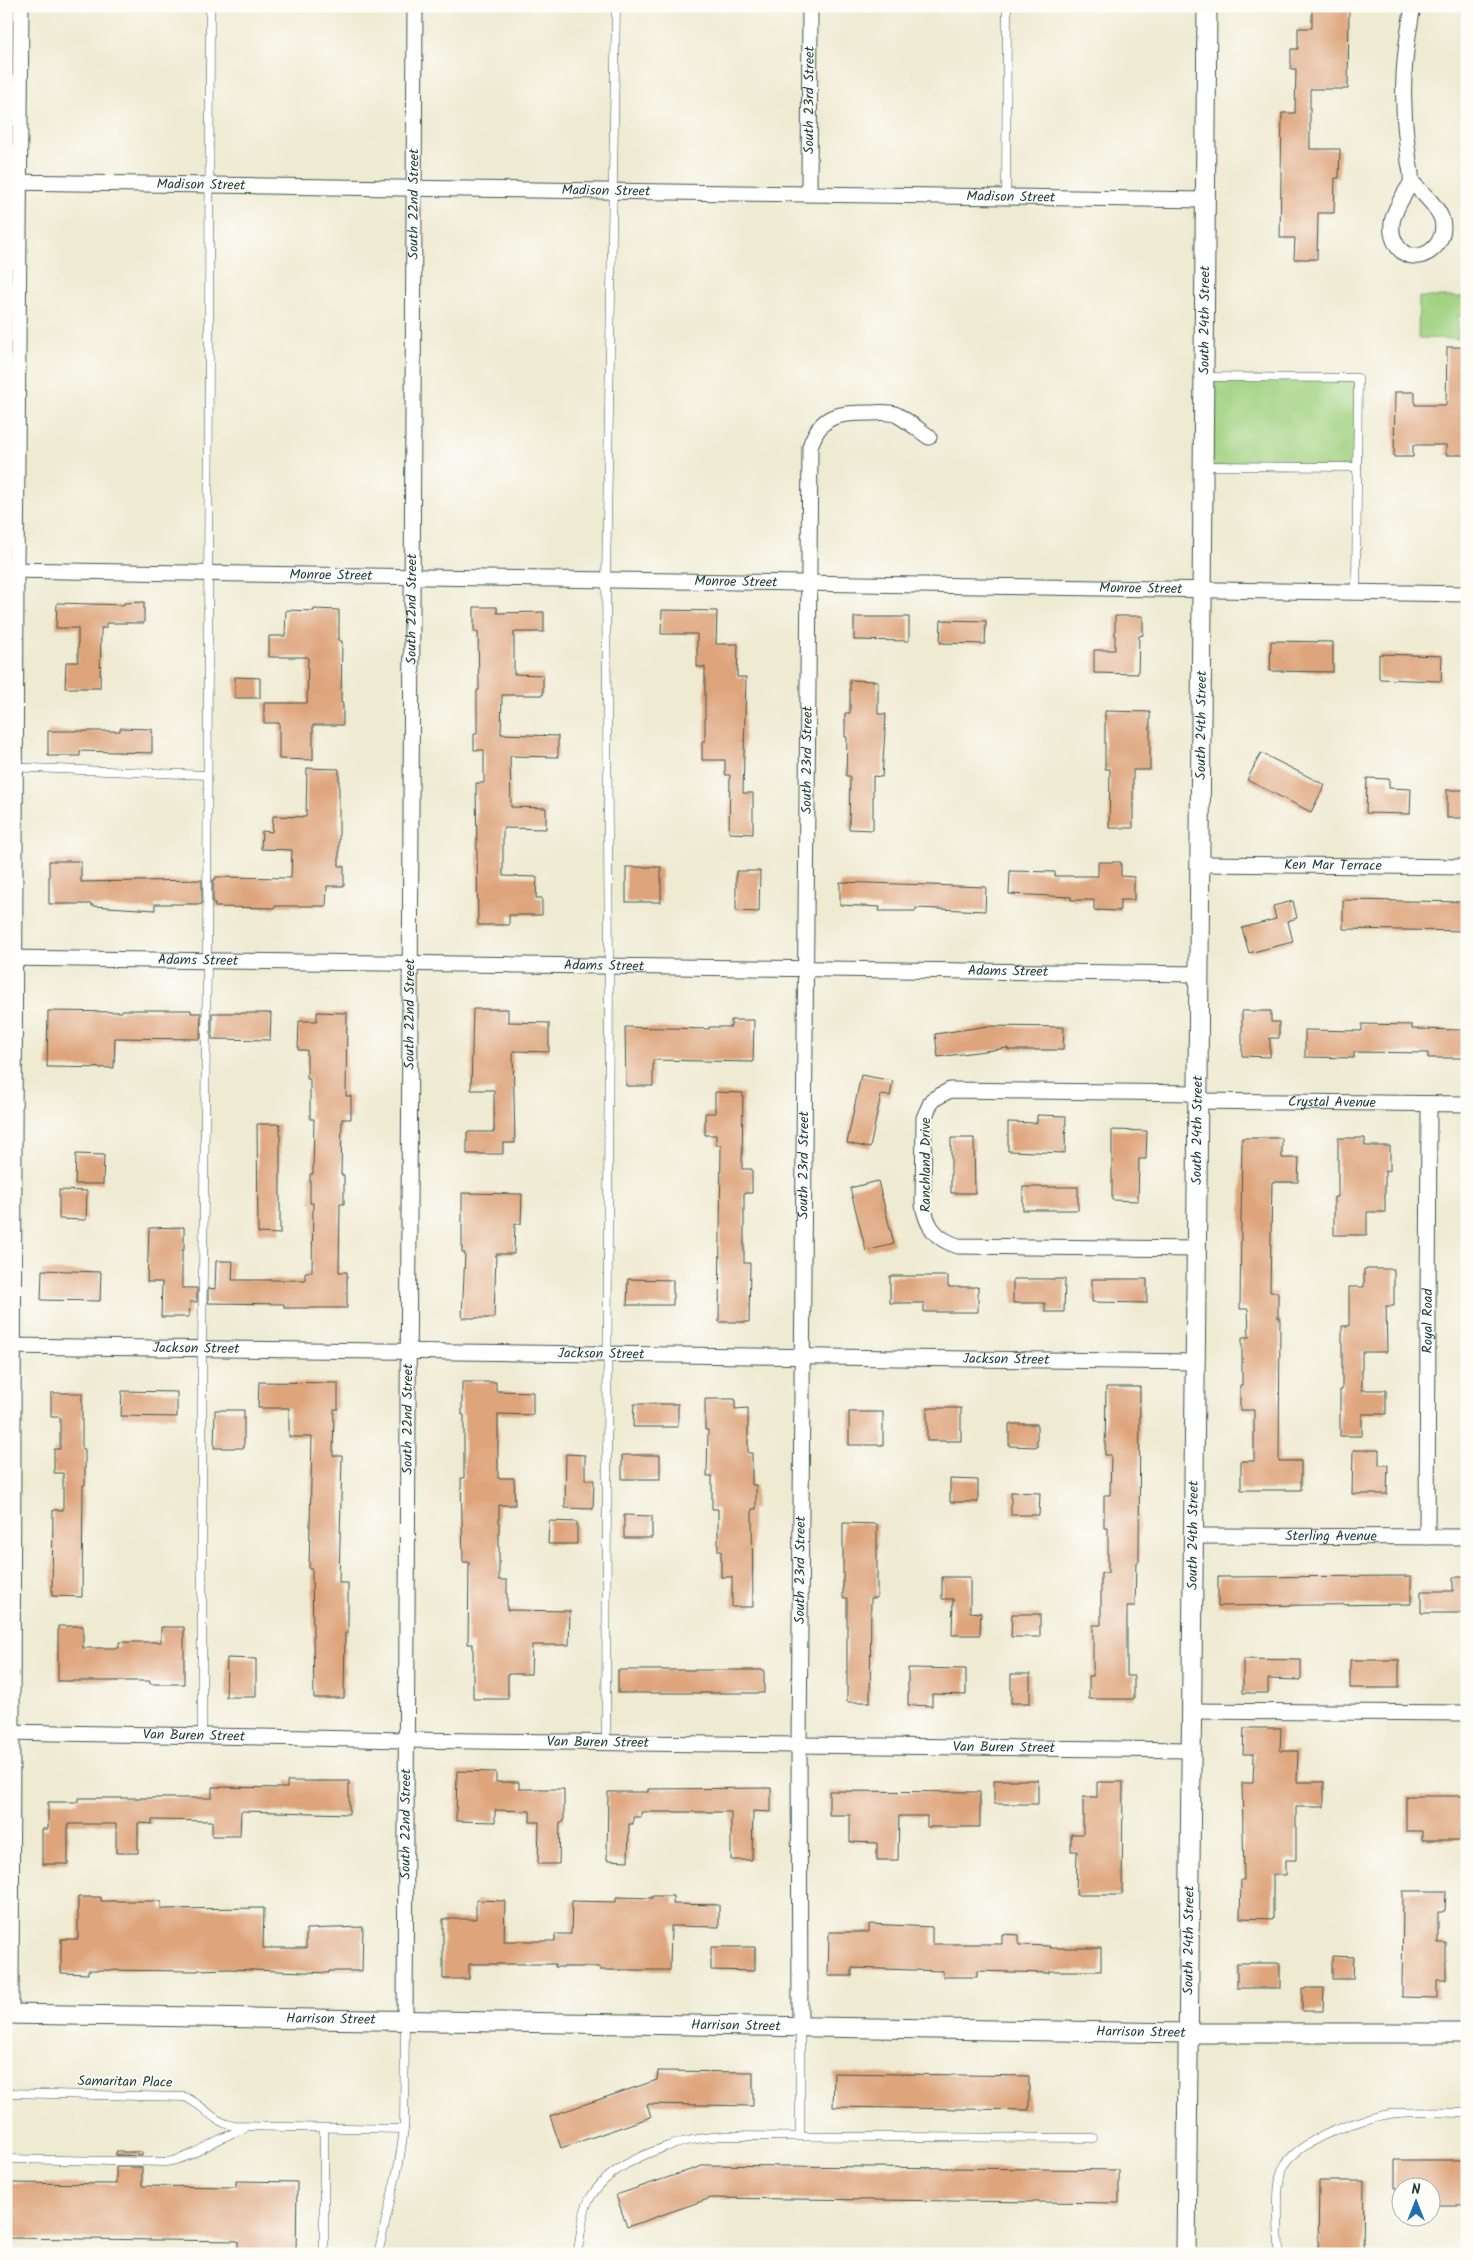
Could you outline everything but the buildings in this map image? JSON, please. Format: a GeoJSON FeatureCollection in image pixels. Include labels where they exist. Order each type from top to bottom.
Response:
{"type":"FeatureCollection","features":[{"type":"Feature","properties":{"kind":"street"},"geometry":{"type":"LineString","coordinates":[[9,2014],[13,182],[21,6]]}},
{"type":"Feature","properties":{"kind":"street","name":"South 22nd Street"},"geometry":{"type":"LineString","coordinates":[[406,2020],[415,6]]}},
{"type":"Feature","properties":{"kind":"street","name":"South 23rd Street"},"geometry":{"type":"LineString","coordinates":[[809,194],[810,6]]}},
{"type":"Feature","properties":{"kind":"street","name":"South 24th Street"},"geometry":{"type":"LineString","coordinates":[[1186,2254],[1186,2033],[1192,1711],[1204,589],[1207,6]]}},
{"type":"Feature","properties":{"kind":"street"},"geometry":{"type":"LineString","coordinates":[[1411,181],[1436,209],[1442,219],[1443,233],[1439,244],[1430,252],[1418,256],[1405,254],[1396,246],[1392,234],[1392,221],[1396,209],[1411,181],[1404,106],[1404,80],[1412,6]]}},
{"type":"Feature","properties":{"kind":"street","name":"Madison Street"},"geometry":{"type":"LineString","coordinates":[[13,182],[415,190],[1206,200]]}},
{"type":"Feature","properties":{"kind":"street","name":"South 23rd Street"},"geometry":{"type":"LineString","coordinates":[[800,2025],[799,1745],[807,582],[810,447],[821,425],[832,417],[846,413],[896,414],[929,436]]}},
{"type":"Feature","properties":{"kind":"street","name":"Monroe Street"},"geometry":{"type":"LineString","coordinates":[[11,570],[1467,594]]}},
{"type":"Feature","properties":{"kind":"street","name":"Ken Mar Terrace"},"geometry":{"type":"LineString","coordinates":[[1201,864],[1467,867]]}},
{"type":"Feature","properties":{"kind":"street","name":"Adams Street"},"geometry":{"type":"LineString","coordinates":[[11,958],[1200,974]]}},
{"type":"Feature","properties":{"kind":"street","name":"Ranchland Drive"},"geometry":{"type":"LineString","coordinates":[[1196,1249],[958,1246],[946,1242],[930,1228],[925,1218],[924,1118],[932,1100],[950,1090],[1198,1097]]}},
{"type":"Feature","properties":{"kind":"street","name":"Crystal Avenue"},"geometry":{"type":"LineString","coordinates":[[1198,1097],[1467,1104]]}},
{"type":"Feature","properties":{"kind":"street","name":"Royal Road"},"geometry":{"type":"LineString","coordinates":[[1427,1537],[1430,1104]]}},
{"type":"Feature","properties":{"kind":"street","name":"Jackson Street"},"geometry":{"type":"LineString","coordinates":[[10,1346],[1195,1362]]}},
{"type":"Feature","properties":{"kind":"street","name":"Sterling Avenue"},"geometry":{"type":"LineString","coordinates":[[1193,1536],[1467,1537]]}},
{"type":"Feature","properties":{"kind":"street"},"geometry":{"type":"LineString","coordinates":[[1192,1711],[1467,1713]]}},
{"type":"Feature","properties":{"kind":"street","name":"Van Buren Street"},"geometry":{"type":"LineString","coordinates":[[9,1732],[406,1740],[1191,1750]]}},
{"type":"Feature","properties":{"kind":"street","name":"Harrison Street"},"geometry":{"type":"LineString","coordinates":[[9,2014],[800,2025],[1186,2033],[1467,2034]]}},
{"type":"Feature","properties":{"kind":"lane"},"geometry":{"type":"LineString","coordinates":[[202,1736],[202,1349],[207,960],[210,6]]}},
{"type":"Feature","properties":{"kind":"lane"},"geometry":{"type":"LineString","coordinates":[[606,1743],[606,1354],[609,966],[606,580],[611,192],[616,6]]}},
{"type":"Feature","properties":{"kind":"lane"},"geometry":{"type":"LineString","coordinates":[[1006,197],[1007,6]]}},
{"type":"Feature","properties":{"kind":"lane"},"geometry":{"type":"LineString","coordinates":[[1205,377],[1358,378],[1356,591]]}},
{"type":"Feature","properties":{"kind":"lane"},"geometry":{"type":"LineString","coordinates":[[1204,466],[1357,467]]}},
{"type":"Feature","properties":{"kind":"lane"},"geometry":{"type":"LineString","coordinates":[[11,767],[207,774]]}},
{"type":"Feature","properties":{"kind":"lane"},"geometry":{"type":"LineString","coordinates":[[378,2254],[399,2163],[404,2129],[406,2020]]}},
{"type":"Feature","properties":{"kind":"lane"},"geometry":{"type":"LineString","coordinates":[[800,2025],[800,2136]]}},
{"type":"Feature","properties":{"kind":"lane","name":"Samaritan Place"},"geometry":{"type":"LineString","coordinates":[[6,2093],[185,2097],[192,2100],[218,2122],[226,2125],[404,2129]]}},
{"type":"Feature","properties":{"kind":"lane"},"geometry":{"type":"LineString","coordinates":[[1279,2254],[1279,2184],[1282,2171],[1297,2151],[1332,2132],[1397,2113],[1467,2113]]}},
{"type":"Feature","properties":{"kind":"lane"},"geometry":{"type":"LineString","coordinates":[[6,2159],[166,2162],[181,2160],[236,2131],[252,2127]]}},
{"type":"Feature","properties":{"kind":"lane"},"geometry":{"type":"LineString","coordinates":[[324,2128],[324,2254]]}},
{"type":"Feature","properties":{"kind":"lane"},"geometry":{"type":"LineString","coordinates":[[578,2254],[583,2218],[594,2194],[614,2174],[640,2157],[670,2144],[706,2136],[1093,2138]]}},
{"type":"Feature","properties":{"kind":"green space"},"geometry":{"type":"Polygon","coordinates":[[[1419,297],[1467,297],[1467,316],[1458,316],[1458,339],[1418,338],[1419,297]]]}},
{"type":"Feature","properties":{"kind":"green space"},"geometry":{"type":"Polygon","coordinates":[[[1205,377],[1358,378],[1357,467],[1204,466],[1205,377]]]}}]}
